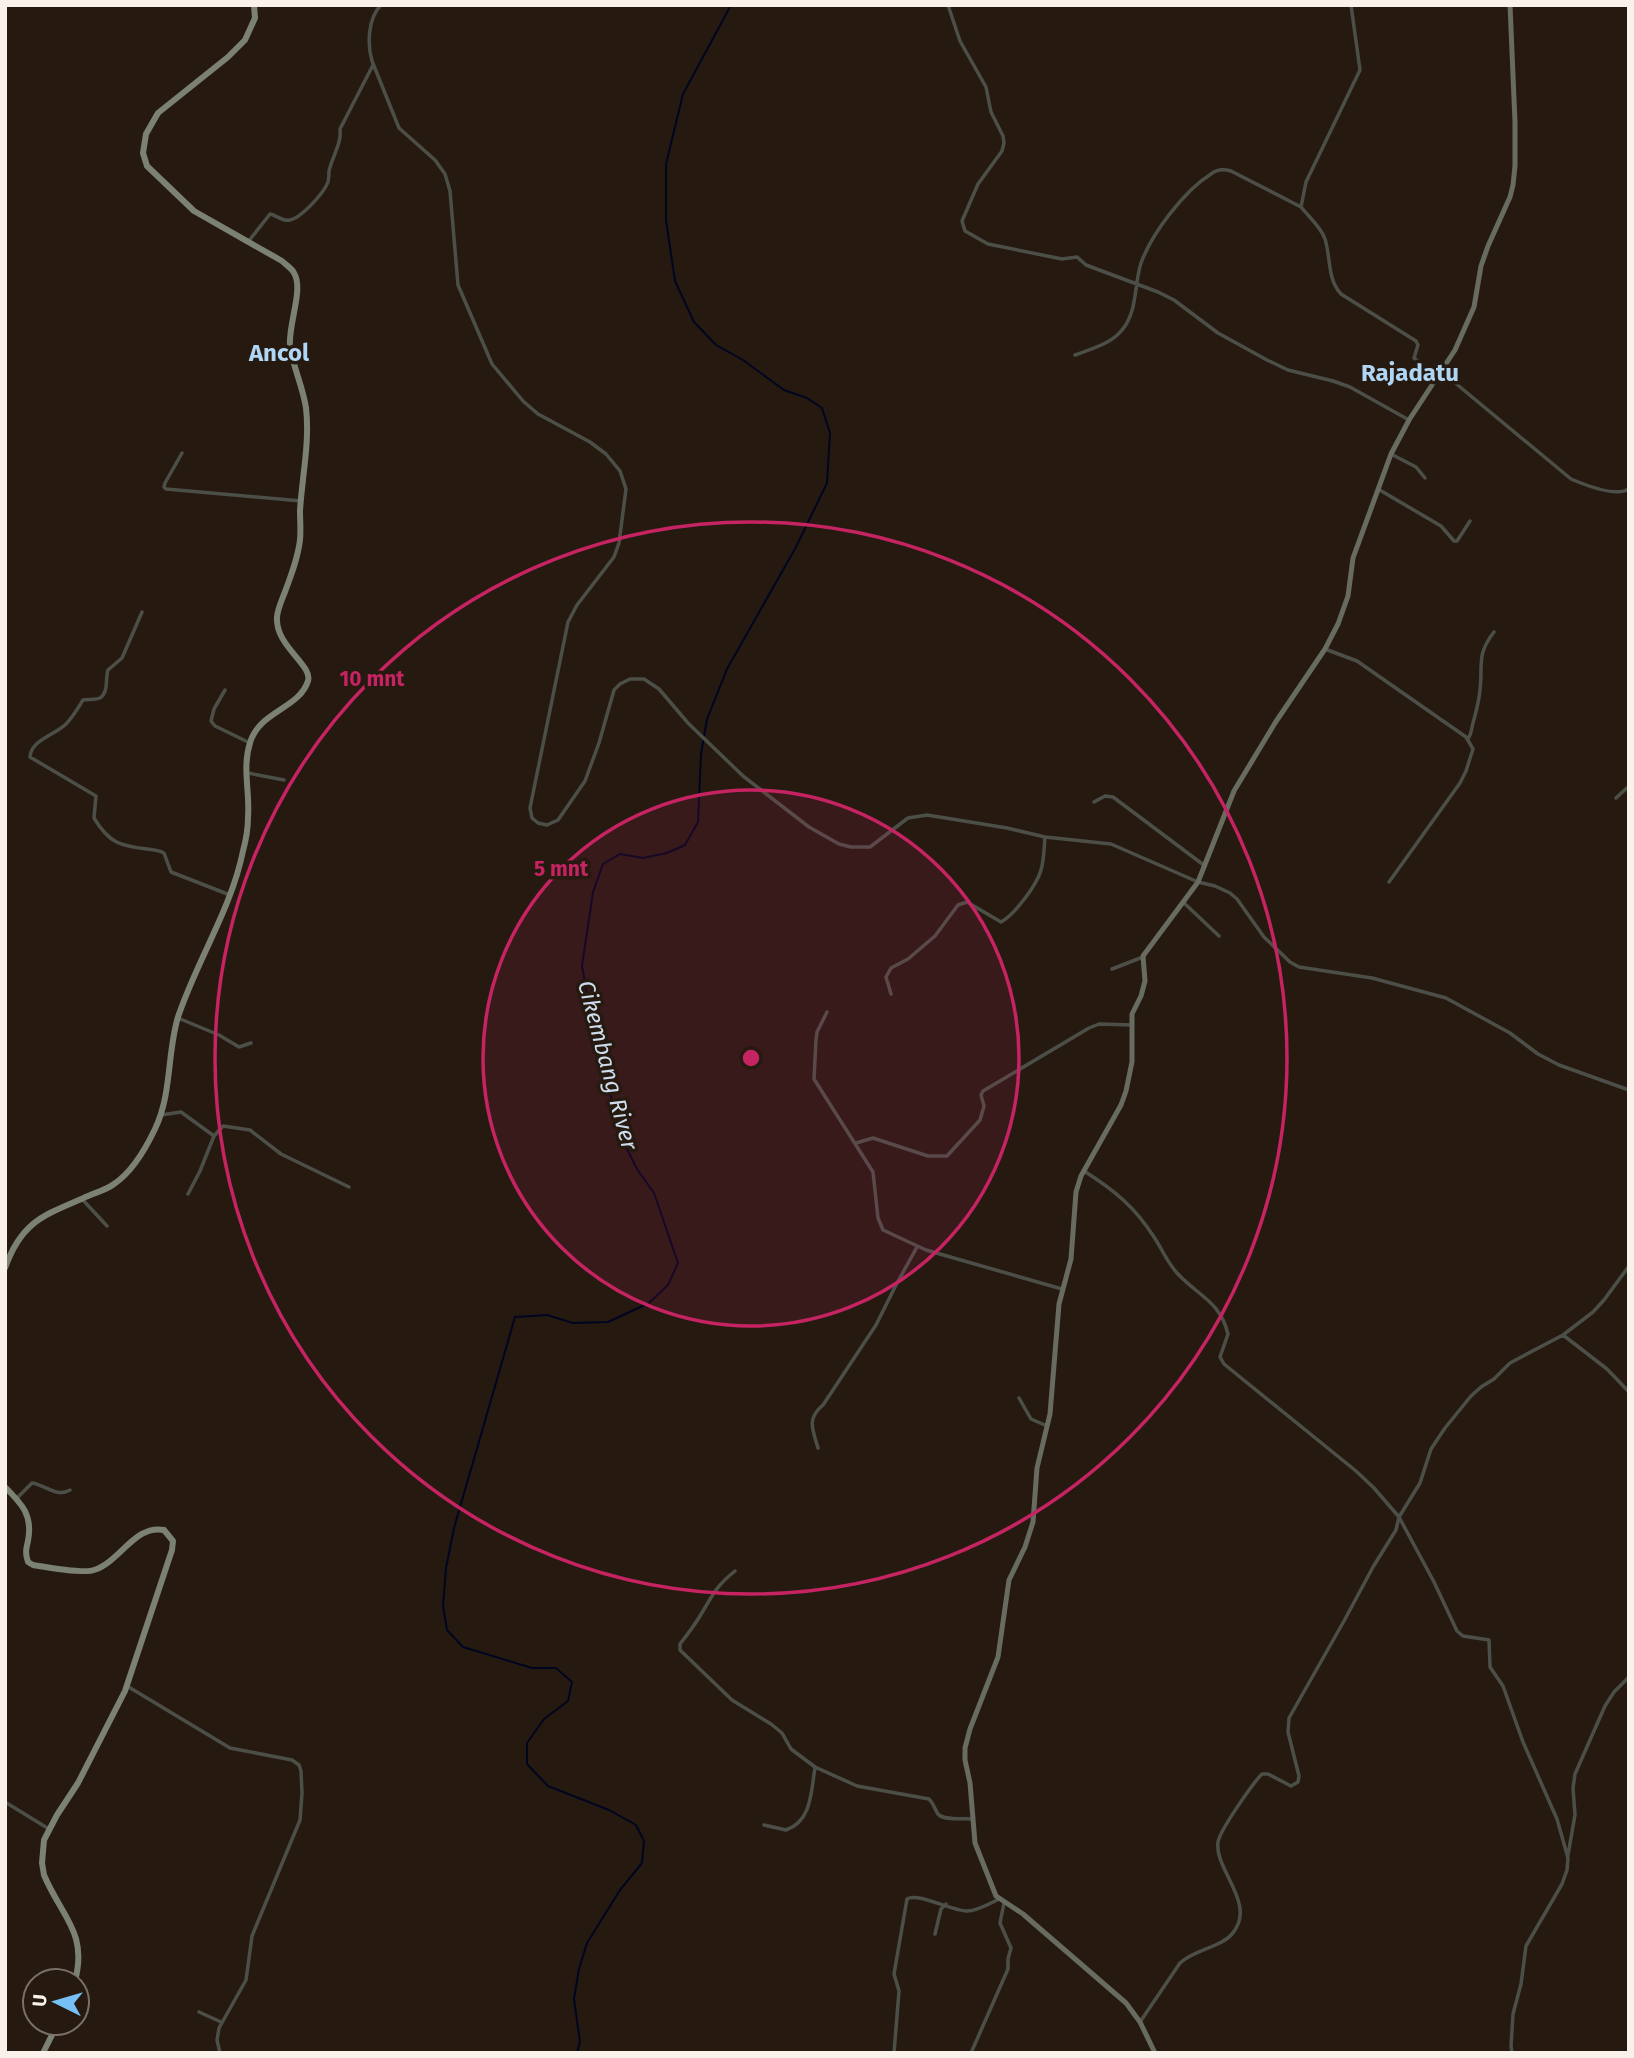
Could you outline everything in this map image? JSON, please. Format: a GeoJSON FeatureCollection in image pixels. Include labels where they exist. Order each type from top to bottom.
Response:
{"type":"FeatureCollection","features":[{"type":"Feature","properties":{"kind":"main road"},"geometry":{"type":"LineString","coordinates":[[5,1268],[15,1243],[28,1226],[44,1215],[107,1189],[117,1182],[141,1154],[156,1128],[161,1115],[178,1018],[221,919],[243,851],[248,817],[246,773],[250,743],[258,725],[294,700],[308,679],[303,665],[286,646],[278,629],[277,619],[300,539],[307,416],[291,351],[290,335],[297,282],[292,269],[282,261],[204,218],[189,206],[147,166],[142,153],[146,134],[158,113],[228,58],[245,40],[255,18],[254,5]]}},
{"type":"Feature","properties":{"kind":"main road"},"geometry":{"type":"LineString","coordinates":[[5,1487],[17,1497],[29,1519],[25,1554],[28,1562],[33,1565],[95,1570],[149,1530],[164,1530],[171,1537],[173,1545],[127,1686],[78,1783],[44,1840],[44,1875],[77,1938],[77,1967]]}},
{"type":"Feature","properties":{"kind":"main road"},"geometry":{"type":"LineString","coordinates":[[43,2053],[51,2037]]}},
{"type":"Feature","properties":{"kind":"street"},"geometry":{"type":"LineString","coordinates":[[381,5],[372,22],[369,52],[400,128],[435,160],[445,174],[450,191],[458,285],[486,355],[523,401],[538,414],[590,442],[606,454],[620,471],[626,489],[619,543],[614,557],[568,622],[530,808],[538,823],[547,825],[558,820],[584,780],[595,754],[614,691],[620,684],[631,679],[644,679],[659,689],[688,723],[743,776],[809,827],[839,844],[851,847],[870,846],[900,822],[917,816],[1007,828],[1045,837],[1111,844],[1230,893],[1264,937],[1299,967],[1372,978],[1446,998],[1510,1033],[1538,1054],[1559,1065],[1629,1090]]}},
{"type":"Feature","properties":{"kind":"street"},"geometry":{"type":"LineString","coordinates":[[948,5],[960,41],[986,87],[991,113],[1004,143],[978,184],[962,221],[963,228],[988,244],[1062,260],[1077,257],[1086,265],[1166,296],[1218,333],[1288,370],[1345,386],[1409,420]]}},
{"type":"Feature","properties":{"kind":"street"},"geometry":{"type":"LineString","coordinates":[[1301,206],[1306,182],[1360,70],[1351,5]]}},
{"type":"Feature","properties":{"kind":"street"},"geometry":{"type":"LineString","coordinates":[[1112,969],[1143,956],[1198,882],[1234,791],[1275,723],[1325,649],[1345,610],[1353,558],[1391,454],[1409,420],[1465,332],[1474,307],[1481,266],[1513,185],[1515,122],[1510,5]]}},
{"type":"Feature","properties":{"kind":"street"},"geometry":{"type":"LineString","coordinates":[[248,242],[270,214],[285,221],[293,220],[320,195],[329,180],[341,136],[340,129],[373,65]]}},
{"type":"Feature","properties":{"kind":"street"},"geometry":{"type":"LineString","coordinates":[[1075,355],[1101,345],[1122,330],[1134,302],[1146,252],[1174,208],[1211,173],[1219,170],[1231,171],[1301,206],[1324,237],[1332,280],[1337,289],[1416,341],[1418,345],[1414,358],[1438,373],[1571,479],[1620,493],[1629,489]]}},
{"type":"Feature","properties":{"kind":"street"},"geometry":{"type":"LineString","coordinates":[[182,453],[165,483],[166,489],[301,501]]}},
{"type":"Feature","properties":{"kind":"street"},"geometry":{"type":"LineString","coordinates":[[1391,454],[1416,467],[1425,478]]}},
{"type":"Feature","properties":{"kind":"street"},"geometry":{"type":"LineString","coordinates":[[1378,489],[1441,526],[1454,541],[1457,541],[1470,521]]}},
{"type":"Feature","properties":{"kind":"street"},"geometry":{"type":"LineString","coordinates":[[142,612],[122,658],[108,670],[107,689],[103,695],[96,699],[83,700],[55,734],[38,742],[30,752],[30,757],[96,796],[94,818],[113,841],[124,846],[158,850],[164,853],[172,872],[230,895]]}},
{"type":"Feature","properties":{"kind":"street"},"geometry":{"type":"LineString","coordinates":[[1468,739],[1478,710],[1479,661],[1494,632]]}},
{"type":"Feature","properties":{"kind":"street"},"geometry":{"type":"LineString","coordinates":[[1325,649],[1357,661],[1468,739],[1473,748],[1460,783],[1389,882]]}},
{"type":"Feature","properties":{"kind":"street"},"geometry":{"type":"LineString","coordinates":[[225,690],[214,709],[211,721],[215,726],[250,743]]}},
{"type":"Feature","properties":{"kind":"street"},"geometry":{"type":"LineString","coordinates":[[246,773],[284,779]]}},
{"type":"Feature","properties":{"kind":"street"},"geometry":{"type":"LineString","coordinates":[[1616,797],[1629,786]]}},
{"type":"Feature","properties":{"kind":"street"},"geometry":{"type":"LineString","coordinates":[[1094,802],[1105,796],[1113,797],[1205,866]]}},
{"type":"Feature","properties":{"kind":"street"},"geometry":{"type":"LineString","coordinates":[[891,994],[886,977],[891,968],[908,959],[935,936],[958,905],[967,902],[1001,922],[1007,918],[1041,872],[1045,837]]}},
{"type":"Feature","properties":{"kind":"street"},"geometry":{"type":"LineString","coordinates":[[1183,902],[1219,936]]}},
{"type":"Feature","properties":{"kind":"street"},"geometry":{"type":"LineString","coordinates":[[1143,956],[1144,986],[1132,1014],[1132,1062],[1124,1098],[1077,1186],[1072,1253],[1058,1310],[1049,1426],[1037,1468],[1033,1522],[1025,1547],[1007,1584],[998,1657],[967,1739],[965,1760],[977,1850],[993,1892],[1001,1901],[1023,1914],[1130,2008],[1155,2053]]}},
{"type":"Feature","properties":{"kind":"street"},"geometry":{"type":"LineString","coordinates":[[827,1012],[817,1032],[814,1079],[873,1172],[879,1223],[883,1230],[918,1247],[1062,1289]]}},
{"type":"Feature","properties":{"kind":"street"},"geometry":{"type":"LineString","coordinates":[[178,1018],[219,1035],[239,1047],[251,1043]]}},
{"type":"Feature","properties":{"kind":"street"},"geometry":{"type":"LineString","coordinates":[[855,1144],[873,1138],[928,1156],[947,1156],[980,1120],[984,1106],[981,1095],[984,1091],[1089,1028],[1099,1024],[1132,1025]]}},
{"type":"Feature","properties":{"kind":"street"},"geometry":{"type":"LineString","coordinates":[[161,1115],[181,1112],[214,1136]]}},
{"type":"Feature","properties":{"kind":"street"},"geometry":{"type":"LineString","coordinates":[[188,1194],[214,1136],[223,1126],[246,1128],[285,1157],[349,1188]]}},
{"type":"Feature","properties":{"kind":"street"},"geometry":{"type":"LineString","coordinates":[[1084,1171],[1128,1202],[1177,1273],[1219,1310],[1228,1334],[1220,1357],[1224,1364],[1374,1488],[1399,1517],[1457,1631],[1464,1636],[1489,1640],[1490,1668],[1503,1686],[1523,1742],[1559,1825],[1568,1857]]}},
{"type":"Feature","properties":{"kind":"street"},"geometry":{"type":"LineString","coordinates":[[82,1199],[107,1226]]}},
{"type":"Feature","properties":{"kind":"street"},"geometry":{"type":"LineString","coordinates":[[818,1448],[812,1423],[814,1412],[823,1405],[876,1325],[918,1247]]}},
{"type":"Feature","properties":{"kind":"street"},"geometry":{"type":"LineString","coordinates":[[1140,2022],[1180,1963],[1227,1938],[1237,1926],[1240,1907],[1219,1852],[1219,1839],[1260,1776],[1268,1774],[1291,1786],[1298,1782],[1299,1776],[1287,1727],[1289,1718],[1396,1530],[1399,1517],[1420,1483],[1435,1442],[1471,1396],[1510,1363],[1563,1335],[1585,1318],[1604,1300],[1629,1266]]}},
{"type":"Feature","properties":{"kind":"street"},"geometry":{"type":"LineString","coordinates":[[1563,1335],[1606,1369],[1629,1392]]}},
{"type":"Feature","properties":{"kind":"street"},"geometry":{"type":"LineString","coordinates":[[1019,1398],[1031,1419],[1049,1426]]}},
{"type":"Feature","properties":{"kind":"street"},"geometry":{"type":"LineString","coordinates":[[17,1497],[32,1483],[64,1494],[70,1490]]}},
{"type":"Feature","properties":{"kind":"street"},"geometry":{"type":"LineString","coordinates":[[735,1571],[720,1583],[712,1594],[701,1616],[680,1644],[680,1650],[732,1700],[782,1733],[791,1749],[815,1767],[857,1786],[931,1800],[938,1814],[943,1817],[972,1819]]}},
{"type":"Feature","properties":{"kind":"street"},"geometry":{"type":"LineString","coordinates":[[1512,2053],[1513,2017],[1526,1946],[1562,1884],[1567,1870],[1574,1817],[1575,1774],[1605,1706],[1629,1677]]}},
{"type":"Feature","properties":{"kind":"street"},"geometry":{"type":"LineString","coordinates":[[127,1686],[230,1748],[292,1760],[299,1765],[301,1771],[300,1820],[252,1936],[246,1980],[221,2022],[217,2034],[220,2053]]}},
{"type":"Feature","properties":{"kind":"street"},"geometry":{"type":"LineString","coordinates":[[764,1825],[786,1830],[801,1820],[808,1810],[815,1767]]}},
{"type":"Feature","properties":{"kind":"street"},"geometry":{"type":"LineString","coordinates":[[5,1802],[49,1829]]}},
{"type":"Feature","properties":{"kind":"street"},"geometry":{"type":"LineString","coordinates":[[894,2053],[899,1991],[894,1974],[905,1902],[914,1896],[969,1911],[1001,1901]]}},
{"type":"Feature","properties":{"kind":"street"},"geometry":{"type":"LineString","coordinates":[[971,2053],[1008,1969],[1007,1959],[1011,1948],[1000,1923],[1001,1901]]}},
{"type":"Feature","properties":{"kind":"street"},"geometry":{"type":"LineString","coordinates":[[935,1934],[941,1909],[946,1904]]}},
{"type":"Feature","properties":{"kind":"street"},"geometry":{"type":"LineString","coordinates":[[198,2012],[221,2022]]}},
{"type":"Feature","properties":{"kind":"waterway","name":"Cikembang River"},"geometry":{"type":"LineString","coordinates":[[577,2053],[580,2042],[574,1999],[587,1943],[620,1890],[642,1863],[644,1841],[636,1825],[609,1810],[548,1786],[527,1764],[527,1743],[544,1719],[568,1701],[572,1682],[556,1668],[532,1668],[463,1647],[447,1630],[443,1606],[446,1568],[454,1528],[515,1317],[547,1315],[573,1323],[608,1322],[649,1303],[668,1285],[678,1263],[654,1193],[637,1169],[625,1145],[592,1021],[582,966],[593,892],[603,864],[620,854],[643,858],[667,853],[685,845],[698,822],[701,754],[707,719],[727,669],[796,547],[827,483],[830,433],[822,408],[807,398],[784,390],[743,360],[716,345],[694,322],[675,281],[666,220],[666,164],[683,94],[731,5]]}},
{"type":"Feature","properties":{"kind":"district","name":"Ancol"},"geometry":{"type":"Point","coordinates":[279,353]}},
{"type":"Feature","properties":{"kind":"district","name":"Rajadatu"},"geometry":{"type":"Point","coordinates":[1410,373]}}]}
